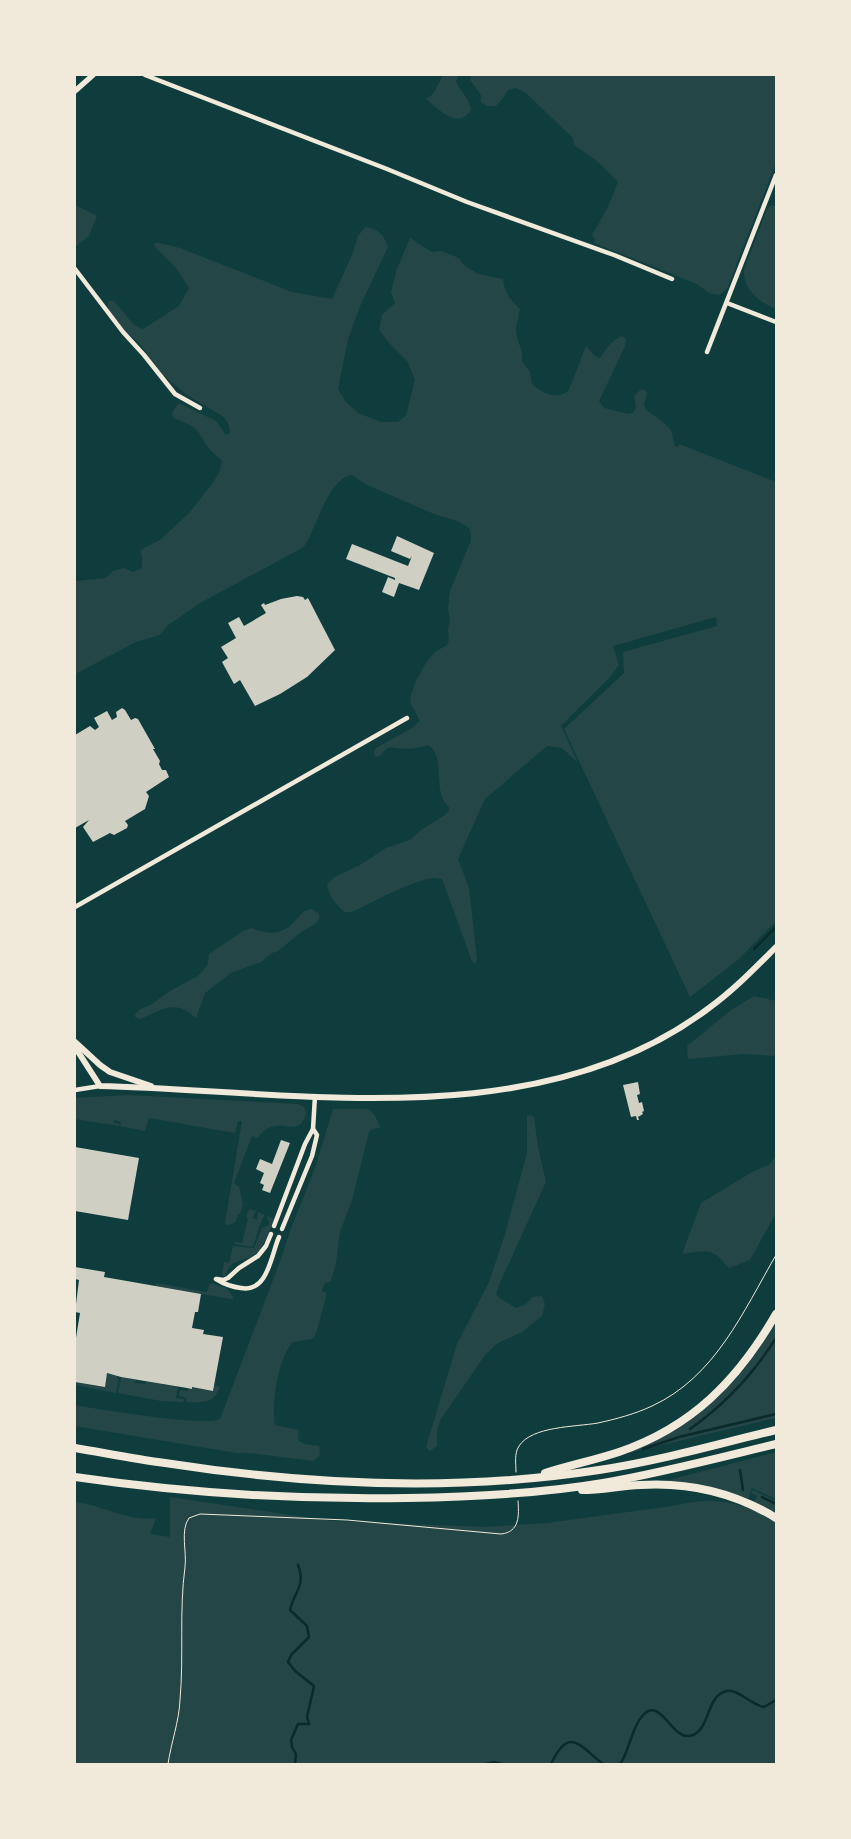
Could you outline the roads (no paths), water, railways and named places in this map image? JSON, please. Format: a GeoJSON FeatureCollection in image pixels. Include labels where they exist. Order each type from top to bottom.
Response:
{"type":"FeatureCollection","features":[{"type":"Feature","properties":{"kind":"highway"},"geometry":{"type":"LineString","coordinates":[[526,1478],[620,1452],[676,1425],[706,1403],[733,1377],[754,1351],[776,1314]]}},
{"type":"Feature","properties":{"kind":"highway"},"geometry":{"type":"LineString","coordinates":[[75,1447],[164,1463],[299,1478],[355,1482],[454,1483],[599,1470],[652,1460],[776,1430]]}},
{"type":"Feature","properties":{"kind":"highway"},"geometry":{"type":"LineString","coordinates":[[75,1477],[162,1489],[298,1498],[453,1497],[527,1493],[656,1473],[776,1444]]}},
{"type":"Feature","properties":{"kind":"highway"},"geometry":{"type":"LineString","coordinates":[[563,1488],[590,1490],[654,1484],[693,1487],[738,1499],[776,1518]]}},
{"type":"Feature","properties":{"kind":"main road"},"geometry":{"type":"LineString","coordinates":[[75,1047],[100,1086],[315,1096],[406,1098],[468,1095],[540,1083],[578,1073],[623,1057],[650,1044],[708,1009],[740,983],[776,946]]}},
{"type":"Feature","properties":{"kind":"main road"},"geometry":{"type":"LineString","coordinates":[[75,1042],[110,1072],[157,1088]]}},
{"type":"Feature","properties":{"kind":"street"},"geometry":{"type":"LineString","coordinates":[[75,91],[93,75]]}},
{"type":"Feature","properties":{"kind":"street"},"geometry":{"type":"LineString","coordinates":[[144,75],[467,202],[614,255],[672,279]]}},
{"type":"Feature","properties":{"kind":"street"},"geometry":{"type":"LineString","coordinates":[[707,352],[776,175]]}},
{"type":"Feature","properties":{"kind":"street"},"geometry":{"type":"LineString","coordinates":[[75,269],[123,332],[176,394],[200,408]]}},
{"type":"Feature","properties":{"kind":"street"},"geometry":{"type":"LineString","coordinates":[[727,303],[776,322]]}},
{"type":"Feature","properties":{"kind":"street"},"geometry":{"type":"LineString","coordinates":[[75,907],[407,718]]}},
{"type":"Feature","properties":{"kind":"street"},"geometry":{"type":"LineString","coordinates":[[75,1090],[100,1086]]}},
{"type":"Feature","properties":{"kind":"street"},"geometry":{"type":"LineString","coordinates":[[274,1226],[305,1144],[313,1129],[315,1096]]}},
{"type":"Feature","properties":{"kind":"street"},"geometry":{"type":"LineString","coordinates":[[282,1229],[314,1150],[317,1135],[313,1129]]}},
{"type":"Feature","properties":{"kind":"street"},"geometry":{"type":"LineString","coordinates":[[271,1234],[264,1249],[258,1256],[239,1268],[228,1278],[223,1280],[216,1279],[226,1284],[246,1289],[258,1285],[266,1274],[279,1237]]}},
{"type":"Feature","properties":{"kind":"waterway"},"geometry":{"type":"LineString","coordinates":[[754,949],[776,927]]}},
{"type":"Feature","properties":{"kind":"waterway"},"geometry":{"type":"LineString","coordinates":[[690,1429],[738,1387],[776,1338]]}},
{"type":"Feature","properties":{"kind":"waterway"},"geometry":{"type":"LineString","coordinates":[[643,1449],[679,1437],[776,1414]]}},
{"type":"Feature","properties":{"kind":"waterway"},"geometry":{"type":"LineString","coordinates":[[740,1470],[743,1490]]}},
{"type":"Feature","properties":{"kind":"waterway"},"geometry":{"type":"LineString","coordinates":[[762,1497],[776,1504]]}},
{"type":"Feature","properties":{"kind":"waterway"},"geometry":{"type":"LineString","coordinates":[[295,1764],[296,1754],[291,1740],[298,1724],[309,1724],[307,1717],[314,1686],[295,1671],[288,1662],[291,1655],[309,1637],[307,1626],[290,1610],[300,1584],[301,1578],[298,1565]]}},
{"type":"Feature","properties":{"kind":"waterway"},"geometry":{"type":"LineString","coordinates":[[620,1764],[639,1720],[650,1710],[662,1715],[679,1733],[686,1736],[693,1735],[699,1731],[715,1698],[727,1691],[736,1692],[764,1707],[776,1700]]}},
{"type":"Feature","properties":{"kind":"waterway"},"geometry":{"type":"LineString","coordinates":[[551,1764],[557,1752],[563,1745],[569,1742],[581,1746],[603,1764]]}},
{"type":"Feature","properties":{"kind":"waterway"},"geometry":{"type":"LineString","coordinates":[[485,1764],[494,1762],[502,1764]]}}]}
